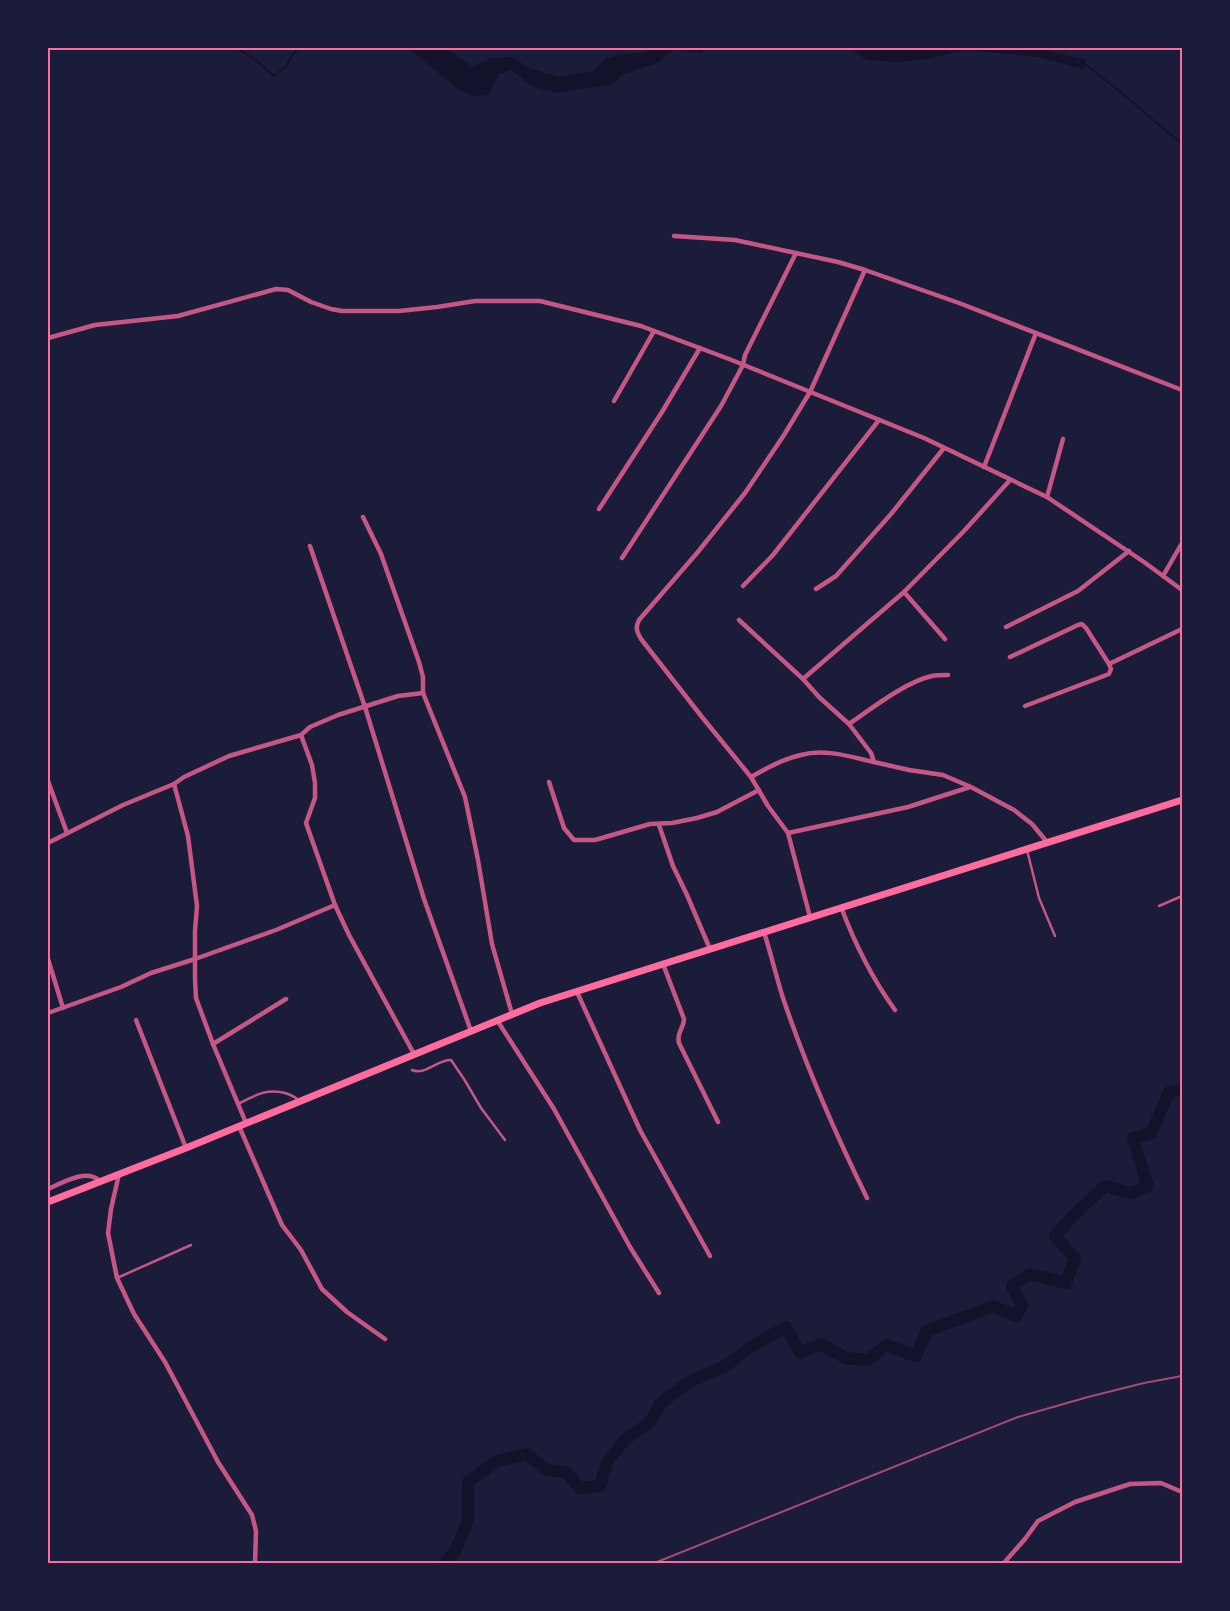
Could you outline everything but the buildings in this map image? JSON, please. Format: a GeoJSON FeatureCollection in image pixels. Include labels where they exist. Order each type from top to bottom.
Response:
{"type":"FeatureCollection","features":[{"type":"Feature","properties":{"kind":"main road"},"geometry":{"type":"LineString","coordinates":[[48,1202],[300,1102],[512,1014],[841,907],[1182,800]]}},
{"type":"Feature","properties":{"kind":"street"},"geometry":{"type":"LineString","coordinates":[[674,236],[735,240],[865,270],[959,303],[1182,390]]}},
{"type":"Feature","properties":{"kind":"street"},"geometry":{"type":"LineString","coordinates":[[622,558],[721,406],[796,253]]}},
{"type":"Feature","properties":{"kind":"street"},"geometry":{"type":"LineString","coordinates":[[810,917],[788,833],[768,806],[751,777],[640,639],[636,631],[639,620],[697,553],[745,492],[784,435],[810,392],[865,270]]}},
{"type":"Feature","properties":{"kind":"street"},"geometry":{"type":"LineString","coordinates":[[48,338],[102,324],[178,316],[276,289],[288,290],[321,306],[352,312],[418,309],[474,301],[540,301],[641,326],[810,392],[944,448],[1047,497],[1129,551],[1182,590]]}},
{"type":"Feature","properties":{"kind":"street"},"geometry":{"type":"LineString","coordinates":[[614,401],[654,331]]}},
{"type":"Feature","properties":{"kind":"street"},"geometry":{"type":"LineString","coordinates":[[984,467],[1036,333]]}},
{"type":"Feature","properties":{"kind":"street"},"geometry":{"type":"LineString","coordinates":[[599,509],[662,412],[700,348]]}},
{"type":"Feature","properties":{"kind":"street"},"geometry":{"type":"LineString","coordinates":[[743,586],[773,554],[879,420]]}},
{"type":"Feature","properties":{"kind":"street"},"geometry":{"type":"LineString","coordinates":[[1047,497],[1064,439]]}},
{"type":"Feature","properties":{"kind":"street"},"geometry":{"type":"LineString","coordinates":[[816,590],[836,576],[891,514],[944,448]]}},
{"type":"Feature","properties":{"kind":"street"},"geometry":{"type":"LineString","coordinates":[[803,678],[904,592],[964,531],[1010,480]]}},
{"type":"Feature","properties":{"kind":"street"},"geometry":{"type":"LineString","coordinates":[[363,517],[381,554],[419,662],[423,677],[422,692],[465,797],[492,944],[512,1014]]}},
{"type":"Feature","properties":{"kind":"street"},"geometry":{"type":"LineString","coordinates":[[1163,576],[1182,543]]}},
{"type":"Feature","properties":{"kind":"street"},"geometry":{"type":"LineString","coordinates":[[310,546],[365,707],[424,899],[471,1031]]}},
{"type":"Feature","properties":{"kind":"street"},"geometry":{"type":"LineString","coordinates":[[1006,627],[1078,591],[1129,551]]}},
{"type":"Feature","properties":{"kind":"street"},"geometry":{"type":"LineString","coordinates":[[904,592],[945,638]]}},
{"type":"Feature","properties":{"kind":"street"},"geometry":{"type":"LineString","coordinates":[[739,620],[803,678],[819,697],[849,724],[871,753],[874,762]]}},
{"type":"Feature","properties":{"kind":"street"},"geometry":{"type":"LineString","coordinates":[[1010,657],[1082,624],[1111,669],[1109,674],[1025,706]]}},
{"type":"Feature","properties":{"kind":"street"},"geometry":{"type":"LineString","coordinates":[[1109,664],[1182,629]]}},
{"type":"Feature","properties":{"kind":"street"},"geometry":{"type":"LineString","coordinates":[[849,724],[892,695],[914,683],[931,676],[948,675]]}},
{"type":"Feature","properties":{"kind":"street"},"geometry":{"type":"LineString","coordinates":[[48,843],[124,805],[174,784],[184,777],[228,756],[301,735],[310,727],[338,715],[398,696],[422,692]]}},
{"type":"Feature","properties":{"kind":"street"},"geometry":{"type":"LineString","coordinates":[[301,735],[312,764],[315,782],[315,798],[306,823],[335,905],[349,935],[414,1054]]}},
{"type":"Feature","properties":{"kind":"street"},"geometry":{"type":"LineString","coordinates":[[751,777],[774,764],[802,754],[819,753],[843,755],[908,770],[943,775],[971,787],[1014,810],[1032,824],[1047,842]]}},
{"type":"Feature","properties":{"kind":"street"},"geometry":{"type":"LineString","coordinates":[[48,781],[67,833]]}},
{"type":"Feature","properties":{"kind":"street"},"geometry":{"type":"LineString","coordinates":[[549,782],[564,828],[574,840],[595,840],[650,824],[659,825],[697,818],[717,812],[759,790]]}},
{"type":"Feature","properties":{"kind":"street"},"geometry":{"type":"LineString","coordinates":[[174,784],[188,836],[197,906],[196,998],[212,1044],[238,1104],[243,1125],[282,1225],[301,1250],[322,1289],[347,1312],[385,1339]]}},
{"type":"Feature","properties":{"kind":"street"},"geometry":{"type":"LineString","coordinates":[[788,833],[908,807],[971,787]]}},
{"type":"Feature","properties":{"kind":"street"},"geometry":{"type":"LineString","coordinates":[[659,825],[673,866],[710,949]]}},
{"type":"Feature","properties":{"kind":"street"},"geometry":{"type":"LineString","coordinates":[[48,1013],[121,987],[151,973],[195,960],[276,930],[335,905]]}},
{"type":"Feature","properties":{"kind":"street"},"geometry":{"type":"LineString","coordinates":[[841,907],[855,943],[881,991],[895,1010]]}},
{"type":"Feature","properties":{"kind":"street"},"geometry":{"type":"LineString","coordinates":[[764,932],[783,997],[812,1075],[843,1150],[867,1198]]}},
{"type":"Feature","properties":{"kind":"street"},"geometry":{"type":"LineString","coordinates":[[48,959],[63,1008]]}},
{"type":"Feature","properties":{"kind":"street"},"geometry":{"type":"LineString","coordinates":[[663,964],[684,1019],[683,1026],[678,1033],[679,1043],[718,1122]]}},
{"type":"Feature","properties":{"kind":"street"},"geometry":{"type":"LineString","coordinates":[[577,992],[640,1130],[710,1256]]}},
{"type":"Feature","properties":{"kind":"street"},"geometry":{"type":"LineString","coordinates":[[212,1044],[286,999]]}},
{"type":"Feature","properties":{"kind":"street"},"geometry":{"type":"LineString","coordinates":[[136,1020],[186,1148]]}},
{"type":"Feature","properties":{"kind":"street"},"geometry":{"type":"LineString","coordinates":[[497,1020],[554,1109],[613,1216],[659,1293]]}},
{"type":"Feature","properties":{"kind":"street"},"geometry":{"type":"LineString","coordinates":[[120,1173],[111,1209],[108,1233],[117,1278],[134,1314],[165,1362],[218,1462],[250,1510],[255,1522],[256,1531],[255,1564]]}},
{"type":"Feature","properties":{"kind":"street"},"geometry":{"type":"LineString","coordinates":[[48,1189],[87,1175],[100,1180]]}},
{"type":"Feature","properties":{"kind":"street"},"geometry":{"type":"LineString","coordinates":[[1003,1564],[1038,1521],[1075,1502],[1130,1484],[1161,1484],[1182,1492]]}},
{"type":"Feature","properties":{"kind":"lane"},"geometry":{"type":"LineString","coordinates":[[1027,848],[1038,898],[1055,936]]}},
{"type":"Feature","properties":{"kind":"lane"},"geometry":{"type":"LineString","coordinates":[[1158,906],[1182,896]]}},
{"type":"Feature","properties":{"kind":"lane"},"geometry":{"type":"LineString","coordinates":[[412,1070],[420,1072],[444,1061],[451,1060],[505,1140]]}},
{"type":"Feature","properties":{"kind":"lane"},"geometry":{"type":"LineString","coordinates":[[238,1104],[268,1091],[291,1095],[300,1102]]}},
{"type":"Feature","properties":{"kind":"lane"},"geometry":{"type":"LineString","coordinates":[[117,1278],[191,1245]]}},
{"type":"Feature","properties":{"kind":"shaded area"},"geometry":{"type":"Polygon","coordinates":[[[409,48],[446,48],[472,67],[491,58],[513,57],[529,68],[558,77],[594,71],[605,59],[623,54],[646,53],[651,48],[705,48],[702,53],[674,49],[659,62],[624,74],[612,84],[556,93],[532,86],[512,70],[499,74],[488,95],[474,96],[460,91],[409,48]]]}},
{"type":"Feature","properties":{"kind":"shaded area"},"geometry":{"type":"Polygon","coordinates":[[[850,48],[908,50],[926,48],[1037,48],[1086,60],[1083,69],[1038,57],[966,50],[928,59],[897,62],[867,60],[850,48]]]}},
{"type":"Feature","properties":{"kind":"waterway"},"geometry":{"type":"LineString","coordinates":[[237,48],[257,61],[274,76],[285,67],[298,48]]}},
{"type":"Feature","properties":{"kind":"waterway"},"geometry":{"type":"LineString","coordinates":[[1085,64],[1182,144]]}},
{"type":"Feature","properties":{"kind":"waterway"},"geometry":{"type":"LineString","coordinates":[[444,1564],[455,1551],[468,1521],[468,1482],[497,1461],[527,1454],[547,1470],[566,1472],[580,1488],[600,1486],[607,1462],[625,1440],[651,1421],[660,1404],[689,1382],[725,1366],[749,1348],[786,1327],[800,1353],[821,1344],[845,1358],[868,1360],[886,1345],[916,1356],[927,1331],[993,1306],[1016,1316],[1022,1306],[1012,1286],[1030,1274],[1066,1283],[1075,1258],[1055,1236],[1072,1217],[1105,1186],[1131,1193],[1148,1186],[1133,1138],[1151,1134],[1169,1092],[1182,1090]]}},
{"type":"Feature","properties":{"kind":"railway"},"geometry":{"type":"LineString","coordinates":[[652,1564],[1018,1417],[1088,1397],[1182,1376]]}}]}
